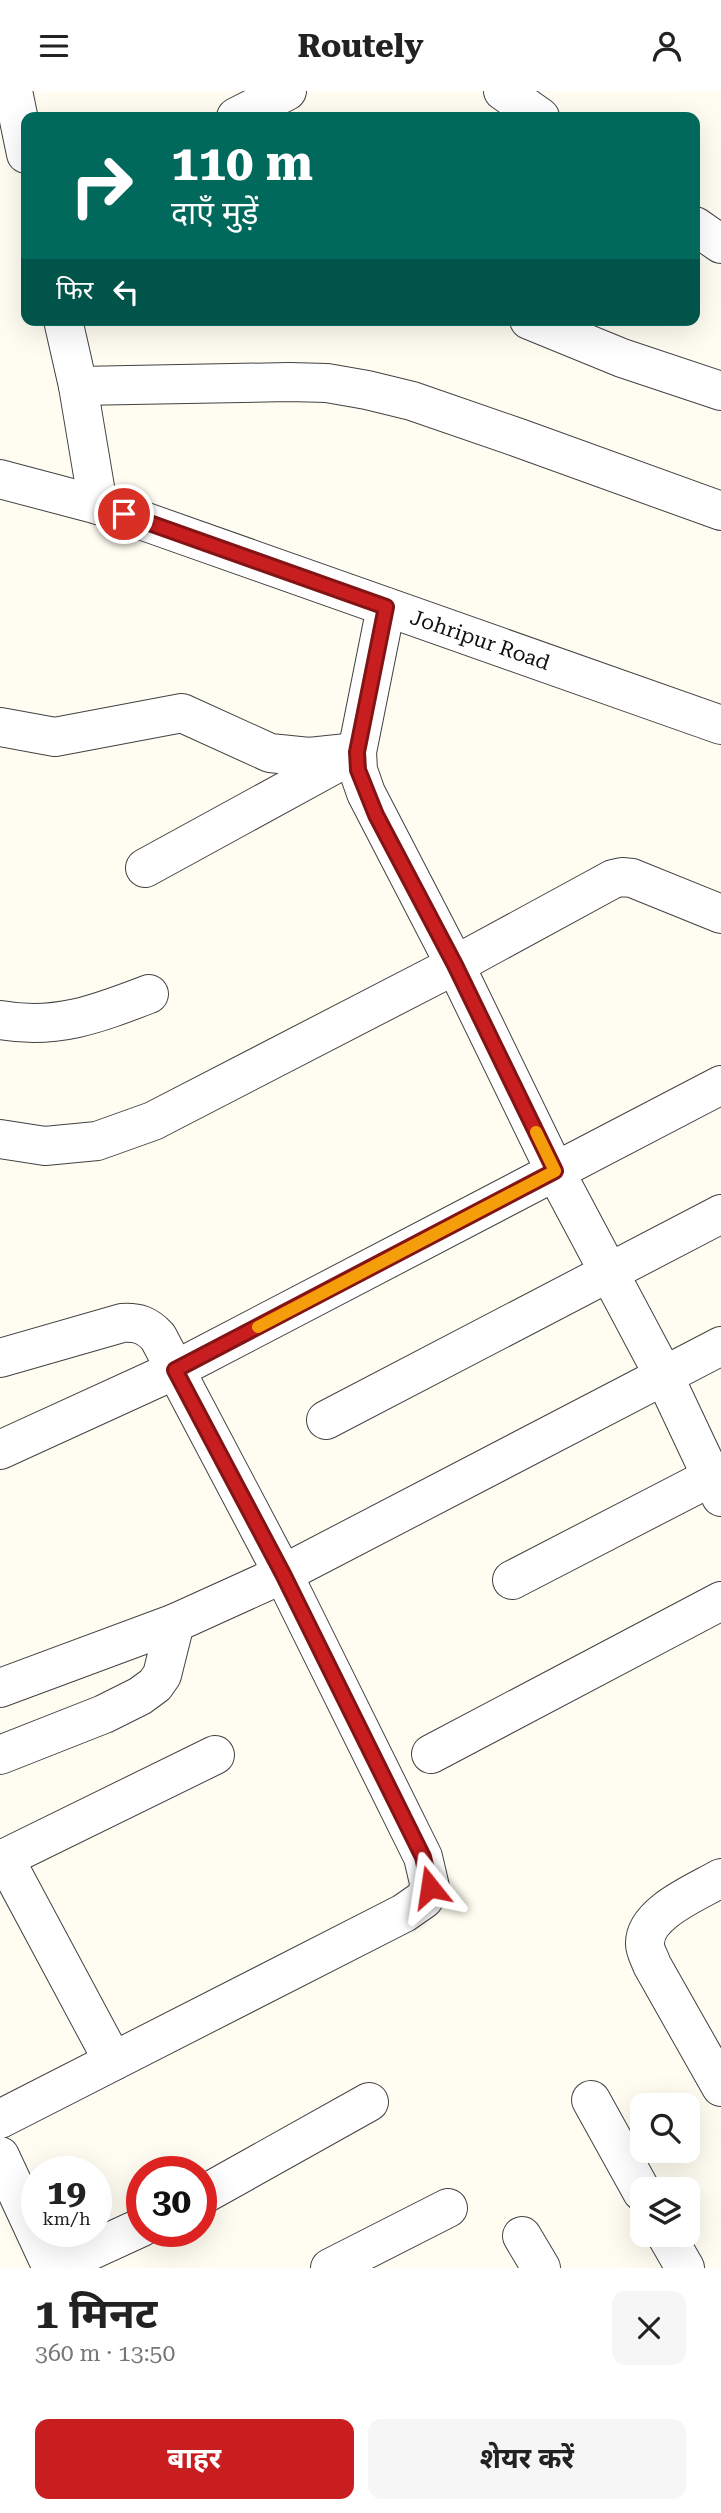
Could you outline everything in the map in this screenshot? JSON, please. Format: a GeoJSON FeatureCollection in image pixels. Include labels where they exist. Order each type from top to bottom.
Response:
{"type":"FeatureCollection","features":[{"type":"Feature","properties":{"kind":"street"},"geometry":{"type":"LineString","coordinates":[[246,112],[286,91]]}},
{"type":"Feature","properties":{"kind":"street"},"geometry":{"type":"LineString","coordinates":[[503,91],[533,112]]}},
{"type":"Feature","properties":{"kind":"street"},"geometry":{"type":"LineString","coordinates":[[20,94],[22,112]]}},
{"type":"Feature","properties":{"kind":"street"},"geometry":{"type":"LineString","coordinates":[[700,229],[721,244]]}},
{"type":"Feature","properties":{"kind":"street"},"geometry":{"type":"LineString","coordinates":[[64,326],[78,386],[98,505]]}},
{"type":"Feature","properties":{"kind":"street"},"geometry":{"type":"LineString","coordinates":[[544,326],[622,358],[721,391]]}},
{"type":"Feature","properties":{"kind":"street"},"geometry":{"type":"LineString","coordinates":[[78,386],[289,382],[327,383],[367,390],[412,401],[721,511]]}},
{"type":"Feature","properties":{"kind":"street","name":"Johripur Road"},"geometry":{"type":"LineString","coordinates":[[0,479],[98,505],[721,725]]}},
{"type":"Feature","properties":{"kind":"street"},"geometry":{"type":"LineString","coordinates":[[386,607],[357,752],[358,770],[371,804],[455,965],[555,1171],[718,1482],[512,1580]]}},
{"type":"Feature","properties":{"kind":"street"},"geometry":{"type":"LineString","coordinates":[[0,727],[55,737],[183,713],[270,753],[309,757],[357,752]]}},
{"type":"Feature","properties":{"kind":"street"},"geometry":{"type":"LineString","coordinates":[[145,868],[357,752]]}},
{"type":"Feature","properties":{"kind":"street"},"geometry":{"type":"LineString","coordinates":[[0,1139],[45,1146],[97,1141],[153,1121],[455,965],[613,879],[632,879],[721,914]]}},
{"type":"Feature","properties":{"kind":"street"},"geometry":{"type":"LineString","coordinates":[[0,1020],[17,1023],[57,1023],[110,1009],[149,994]]}},
{"type":"Feature","properties":{"kind":"street"},"geometry":{"type":"LineString","coordinates":[[0,1450],[175,1370],[721,1085]]}},
{"type":"Feature","properties":{"kind":"street"},"geometry":{"type":"LineString","coordinates":[[326,1420],[721,1214]]}},
{"type":"Feature","properties":{"kind":"street"},"geometry":{"type":"LineString","coordinates":[[0,1358],[122,1323],[137,1322],[150,1328],[158,1336],[283,1574],[423,1857],[430,1887],[424,1899],[404,1913],[0,2119]]}},
{"type":"Feature","properties":{"kind":"street"},"geometry":{"type":"LineString","coordinates":[[0,1688],[175,1623],[283,1574],[721,1346]]}},
{"type":"Feature","properties":{"kind":"street"},"geometry":{"type":"LineString","coordinates":[[431,1754],[721,1601]]}},
{"type":"Feature","properties":{"kind":"street"},"geometry":{"type":"LineString","coordinates":[[0,1755],[104,1714],[140,1696],[155,1685],[162,1675],[175,1623]]}},
{"type":"Feature","properties":{"kind":"street"},"geometry":{"type":"LineString","coordinates":[[113,2061],[6,1857],[215,1755]]}},
{"type":"Feature","properties":{"kind":"street"},"geometry":{"type":"LineString","coordinates":[[721,1878],[667,1910],[650,1924],[645,1945],[652,1965],[721,2087]]}},
{"type":"Feature","properties":{"kind":"street"},"geometry":{"type":"LineString","coordinates":[[591,2100],[634,2177]]}},
{"type":"Feature","properties":{"kind":"street"},"geometry":{"type":"LineString","coordinates":[[217,2187],[369,2102]]}},
{"type":"Feature","properties":{"kind":"street"},"geometry":{"type":"LineString","coordinates":[[0,2157],[53,2268],[126,2234]]}},
{"type":"Feature","properties":{"kind":"street"},"geometry":{"type":"LineString","coordinates":[[330,2268],[392,2254],[448,2208]]}},
{"type":"Feature","properties":{"kind":"street"},"geometry":{"type":"LineString","coordinates":[[522,2236],[541,2268]]}},
{"type":"Feature","properties":{"kind":"street"},"geometry":{"type":"LineString","coordinates":[[673,2247],[685,2268]]}},
{"type":"Feature","properties":{"kind":"slow traffic"},"geometry":{"type":"LineString","coordinates":[[258,1327],[555,1171],[536,1132]]}},
{"type":"Feature","properties":{"kind":"route"},"geometry":{"type":"LineString","coordinates":[[124,514],[386,607],[357,752],[358,770],[376,815],[455,965],[555,1171],[175,1370],[283,1574],[423,1857],[430,1887]]}}]}
